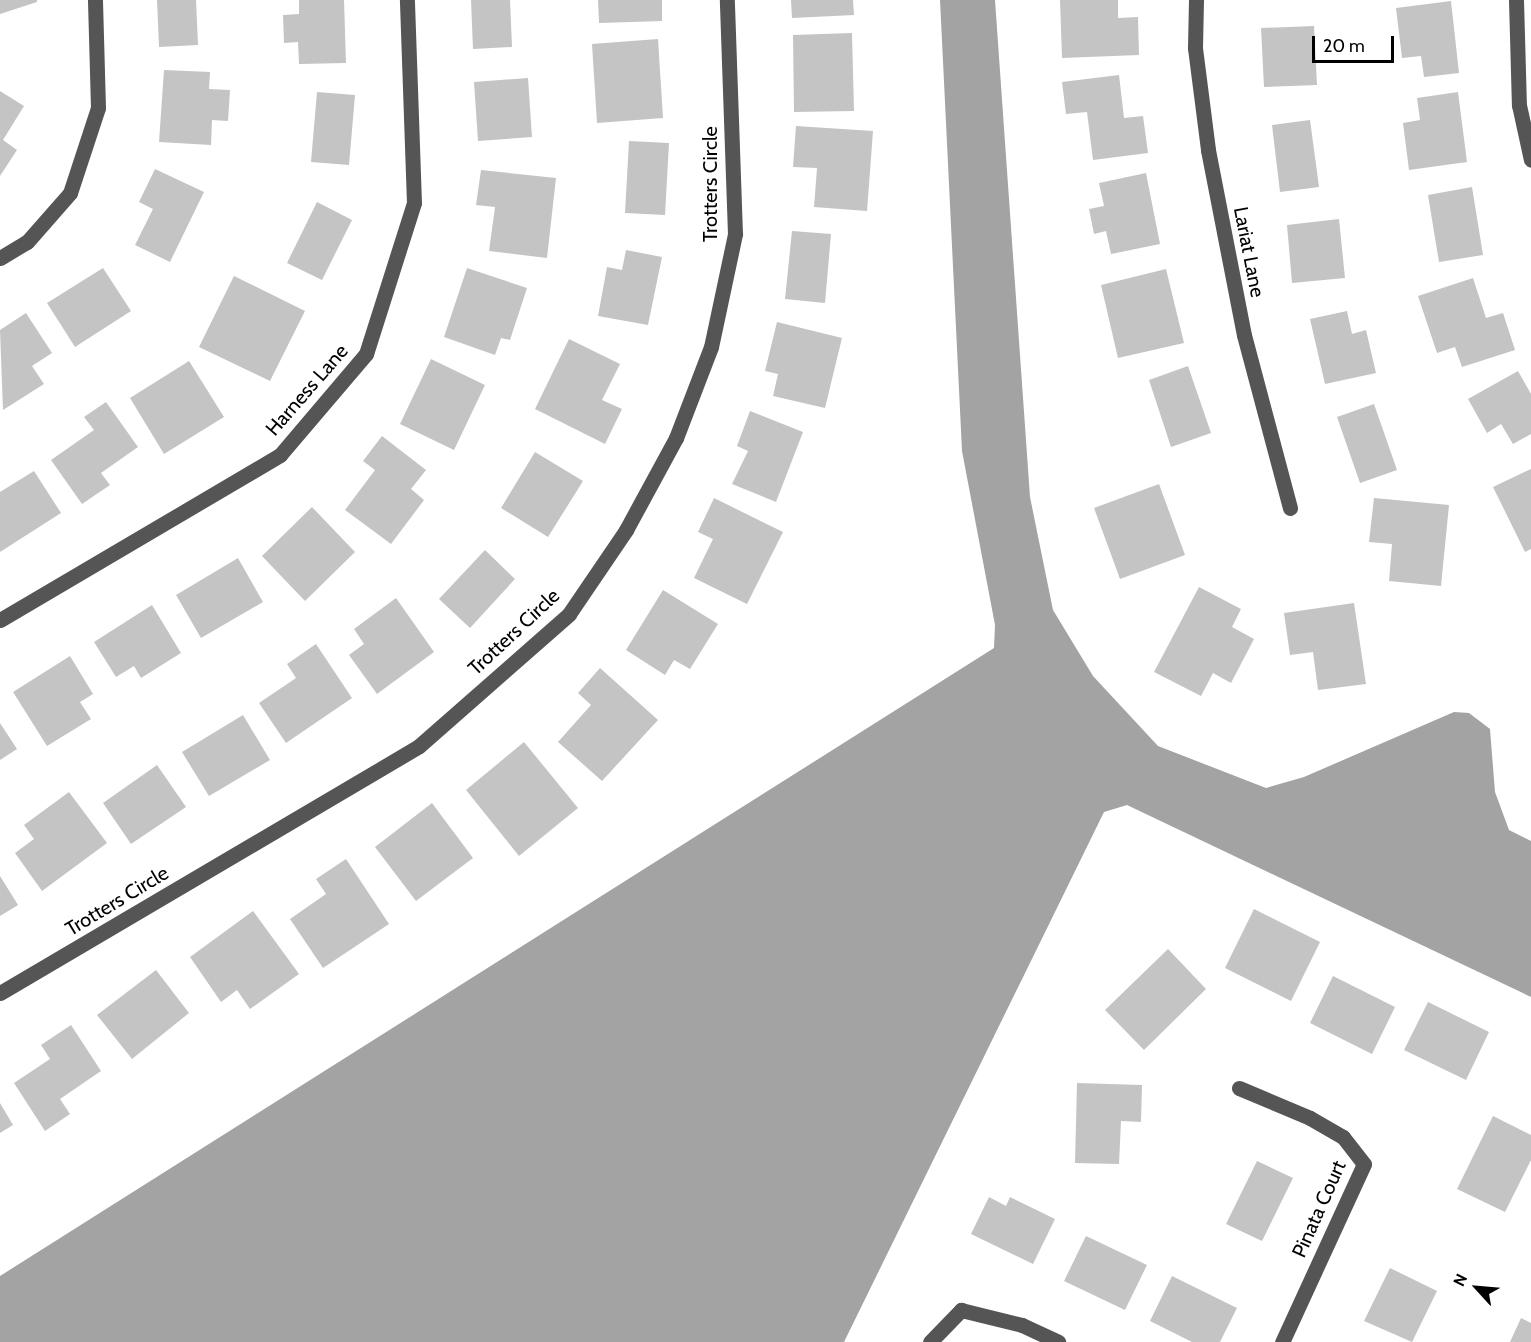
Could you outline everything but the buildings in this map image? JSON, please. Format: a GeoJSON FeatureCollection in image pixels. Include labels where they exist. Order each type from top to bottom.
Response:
{"type":"FeatureCollection","features":[{"type":"Feature","properties":{"kind":"street"},"geometry":{"type":"LineString","coordinates":[[0,258],[27,243],[70,193],[98,108],[95,0]]}},
{"type":"Feature","properties":{"kind":"street","name":"Harness Lane"},"geometry":{"type":"LineString","coordinates":[[0,620],[279,455],[366,354],[414,203],[407,0]]}},
{"type":"Feature","properties":{"kind":"street","name":"Trotters Circle"},"geometry":{"type":"LineString","coordinates":[[0,993],[419,746],[569,614],[626,530],[676,438],[711,347],[735,234],[727,0]]}},
{"type":"Feature","properties":{"kind":"street","name":"Lariat Lane"},"geometry":{"type":"LineString","coordinates":[[1196,0],[1195,48],[1208,150],[1244,335],[1290,508]]}},
{"type":"Feature","properties":{"kind":"street"},"geometry":{"type":"LineString","coordinates":[[1516,0],[1519,105],[1531,160]]}},
{"type":"Feature","properties":{"kind":"street","name":"Pinata Court"},"geometry":{"type":"LineString","coordinates":[[1239,1088],[1310,1118],[1343,1137],[1364,1164],[1282,1342]]}},
{"type":"Feature","properties":{"kind":"street"},"geometry":{"type":"LineString","coordinates":[[930,1342],[961,1310],[1022,1324],[1058,1342]]}},
{"type":"Feature","properties":{"kind":"shaded area"},"geometry":{"type":"Polygon","coordinates":[[[940,0],[995,0],[1030,497],[1053,610],[1093,676],[1158,746],[1266,788],[1304,777],[1454,712],[1469,713],[1490,729],[1495,792],[1509,830],[1531,841],[1531,997],[1127,805],[1104,812],[844,1342],[0,1342],[0,1276],[994,648],[995,625],[962,451],[940,0]]]}}]}
